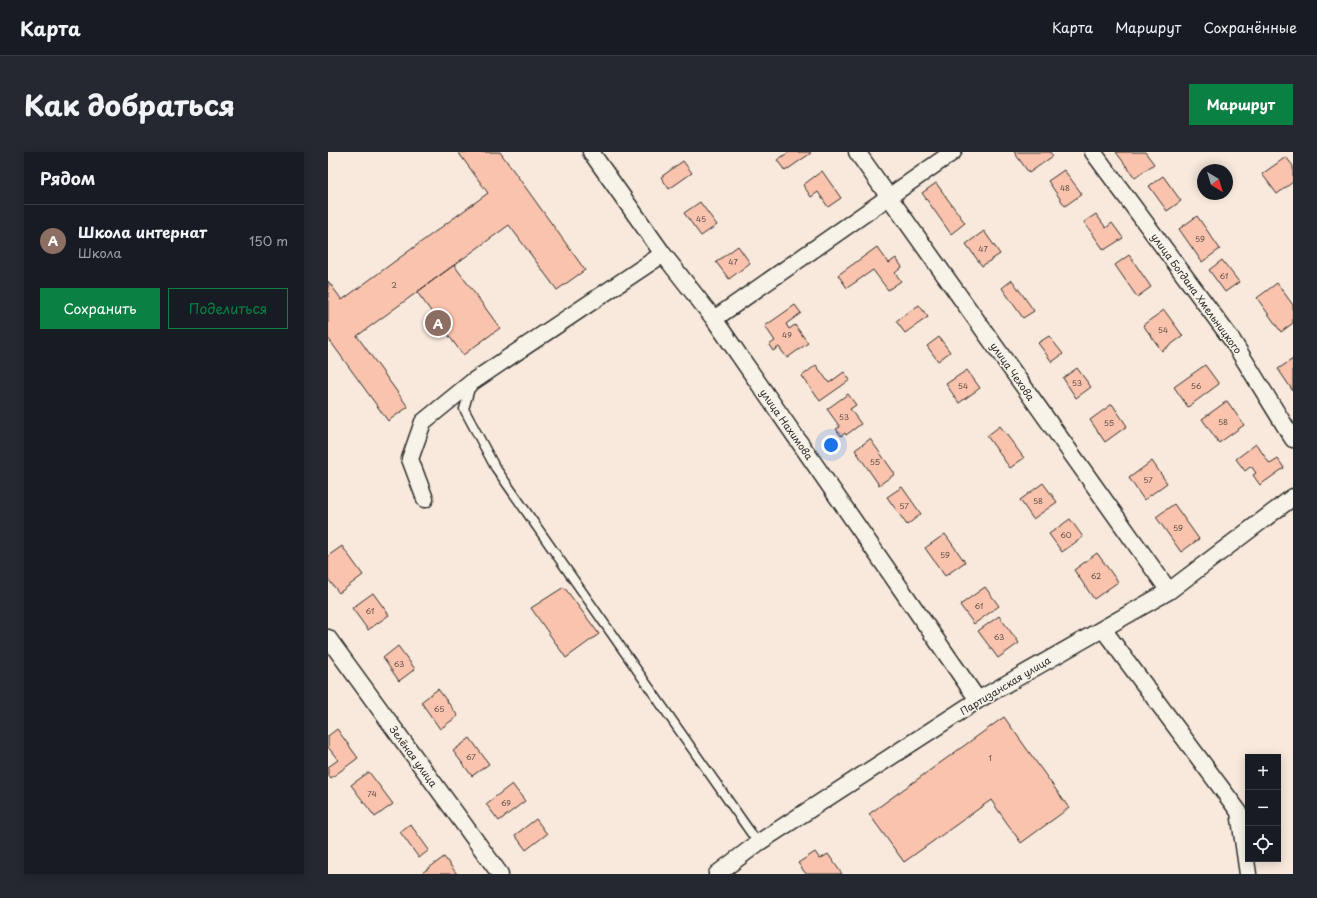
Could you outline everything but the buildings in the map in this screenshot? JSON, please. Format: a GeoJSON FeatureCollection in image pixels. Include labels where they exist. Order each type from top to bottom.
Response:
{"type":"FeatureCollection","features":[{"type":"Feature","properties":{"kind":"street","name":"улица Нахимова"},"geometry":{"type":"LineString","coordinates":[[591,152],[663,254],[714,319],[978,700]]}},
{"type":"Feature","properties":{"kind":"street","name":"улица Чехова"},"geometry":{"type":"LineString","coordinates":[[857,152],[1169,591]]}},
{"type":"Feature","properties":{"kind":"street"},"geometry":{"type":"LineString","coordinates":[[714,319],[954,152]]}},
{"type":"Feature","properties":{"kind":"street","name":"улица Богдана Хмельницкого"},"geometry":{"type":"LineString","coordinates":[[1093,152],[1232,340],[1293,439]]}},
{"type":"Feature","properties":{"kind":"street"},"geometry":{"type":"LineString","coordinates":[[425,499],[410,459],[423,422],[472,382],[663,254]]}},
{"type":"Feature","properties":{"kind":"street","name":"Партизанская улица"},"geometry":{"type":"LineString","coordinates":[[717,874],[758,843],[978,700],[1169,591],[1293,497]]}},
{"type":"Feature","properties":{"kind":"street"},"geometry":{"type":"LineString","coordinates":[[1103,629],[1239,812],[1248,874]]}},
{"type":"Feature","properties":{"kind":"street","name":"Зелёная улица"},"geometry":{"type":"LineString","coordinates":[[328,638],[500,874]]}},
{"type":"Feature","properties":{"kind":"lane"},"geometry":{"type":"LineString","coordinates":[[472,382],[464,409],[495,467],[758,843]]}},
{"type":"Feature","properties":{"kind":"place","name":"Школа интернат"},"geometry":{"type":"Point","coordinates":[438,323]}}]}
